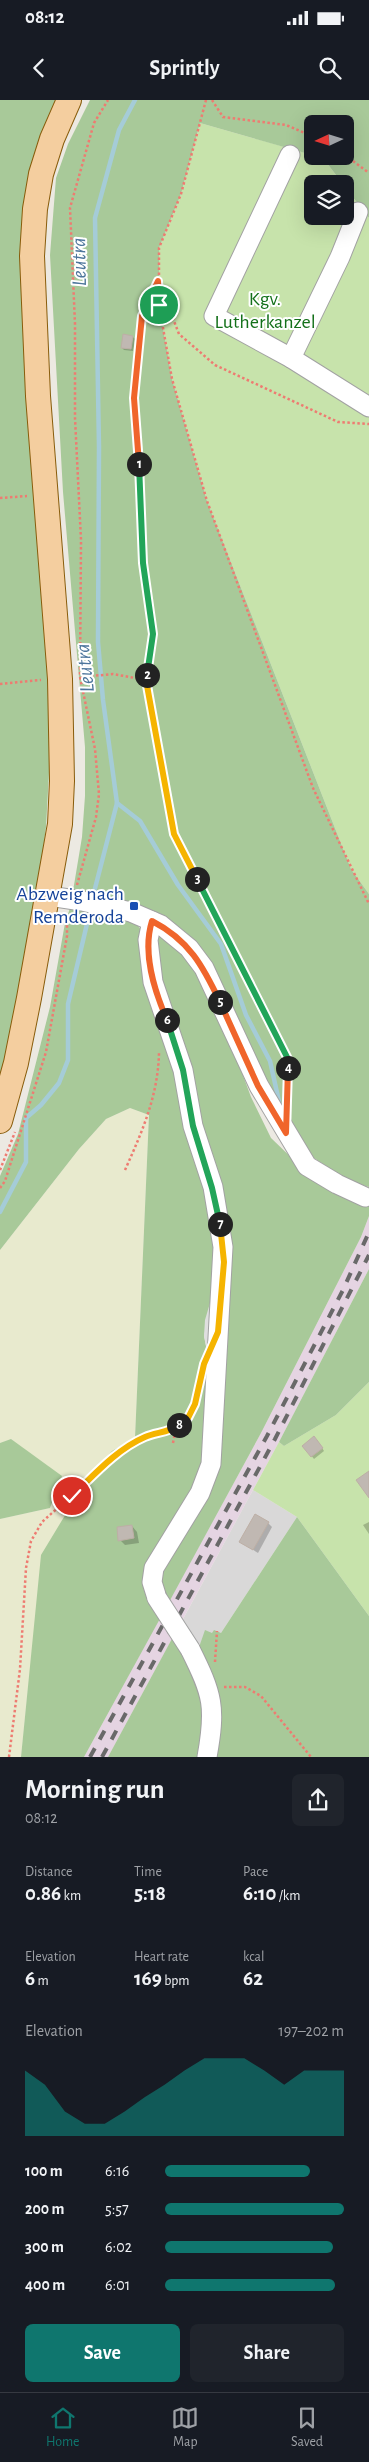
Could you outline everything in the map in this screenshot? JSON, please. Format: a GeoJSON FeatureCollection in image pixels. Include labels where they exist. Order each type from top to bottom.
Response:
{"type":"FeatureCollection","features":[{"type":"Feature","properties":{"kind":"main road"},"geometry":{"type":"LineString","coordinates":[[0,1121],[16,1063],[49,896],[60,824],[62,781],[60,679],[46,494],[32,256],[35,209],[41,174],[52,139],[69,100]]}},
{"type":"Feature","properties":{"kind":"street"},"geometry":{"type":"LineString","coordinates":[[290,155],[214,316],[291,358],[369,408]]}},
{"type":"Feature","properties":{"kind":"street"},"geometry":{"type":"LineString","coordinates":[[291,358],[340,257],[358,212]]}},
{"type":"Feature","properties":{"kind":"street"},"geometry":{"type":"LineString","coordinates":[[49,896],[118,908],[152,921],[176,937],[204,968],[258,1086],[307,1166],[337,1184],[365,1197]]}},
{"type":"Feature","properties":{"kind":"street"},"geometry":{"type":"LineString","coordinates":[[152,921],[148,940],[153,982],[183,1070],[193,1126],[218,1211],[224,1262],[211,1464],[200,1493],[154,1568],[152,1582],[157,1598],[190,1649],[205,1683],[213,1708],[213,1724],[207,1757]]}},
{"type":"Feature","properties":{"kind":"path"},"geometry":{"type":"LineString","coordinates":[[206,100],[181,194],[159,248],[159,305],[172,379],[207,501],[313,788],[369,904]]}},
{"type":"Feature","properties":{"kind":"path"},"geometry":{"type":"LineString","coordinates":[[212,100],[223,117],[286,125],[304,133]]}},
{"type":"Feature","properties":{"kind":"path"},"geometry":{"type":"LineString","coordinates":[[354,161],[369,172]]}},
{"type":"Feature","properties":{"kind":"path"},"geometry":{"type":"LineString","coordinates":[[158,281],[179,334],[215,364],[338,422],[369,424]]}},
{"type":"Feature","properties":{"kind":"path"},"geometry":{"type":"LineString","coordinates":[[158,281],[142,316],[134,398],[143,563],[153,634],[146,680],[174,834],[288,1059],[287,1106]]}},
{"type":"Feature","properties":{"kind":"path"},"geometry":{"type":"LineString","coordinates":[[0,498],[46,494]]}},
{"type":"Feature","properties":{"kind":"path"},"geometry":{"type":"LineString","coordinates":[[85,676],[113,674],[146,680]]}},
{"type":"Feature","properties":{"kind":"path"},"geometry":{"type":"LineString","coordinates":[[0,684],[60,679]]}},
{"type":"Feature","properties":{"kind":"path"},"geometry":{"type":"LineString","coordinates":[[125,1170],[149,1115],[159,1073],[160,1045]]}},
{"type":"Feature","properties":{"kind":"path"},"geometry":{"type":"LineString","coordinates":[[9,1757],[20,1669],[26,1568],[31,1541],[42,1522],[120,1452],[146,1436],[176,1428],[188,1418],[199,1390]]}},
{"type":"Feature","properties":{"kind":"path"},"geometry":{"type":"LineString","coordinates":[[173,1442],[176,1428]]}},
{"type":"Feature","properties":{"kind":"path"},"geometry":{"type":"LineString","coordinates":[[217,1687],[245,1687],[261,1696],[311,1757]]}},
{"type":"Feature","properties":{"kind":"shaded area"},"geometry":{"type":"Polygon","coordinates":[[[369,1216],[369,1269],[279,1442],[108,1757],[84,1757],[261,1433],[361,1237],[369,1216]]]}},
{"type":"Feature","properties":{"kind":"shaded area"},"geometry":{"type":"Polygon","coordinates":[[[219,1287],[214,1360],[207,1351],[204,1336],[205,1320],[210,1303],[219,1287]]]}},
{"type":"Feature","properties":{"kind":"shaded area"},"geometry":{"type":"Polygon","coordinates":[[[253,1490],[297,1517],[221,1633],[213,1633],[197,1653],[181,1623],[253,1490]]]}},
{"type":"Feature","properties":{"kind":"green space"},"geometry":{"type":"Polygon","coordinates":[[[0,100],[62,100],[36,174],[50,755],[46,827],[37,895],[0,1085],[0,100]]]}},
{"type":"Feature","properties":{"kind":"green space"},"geometry":{"type":"Polygon","coordinates":[[[90,100],[369,100],[369,218],[354,199],[354,175],[336,175],[328,165],[354,165],[354,115],[304,115],[304,153],[200,123],[181,194],[159,248],[159,305],[172,379],[207,501],[351,869],[369,894],[369,1187],[349,1181],[314,1158],[297,1134],[267,1081],[222,984],[198,945],[155,914],[120,899],[73,891],[82,837],[85,796],[85,747],[63,492],[50,255],[56,178],[68,144],[90,100]]]}},
{"type":"Feature","properties":{"kind":"green space","name":"Kgv. Lutherkanzel"},"geometry":{"type":"Polygon","coordinates":[[[200,123],[304,153],[304,165],[328,165],[336,175],[304,175],[304,225],[354,225],[354,199],[369,218],[369,894],[351,869],[207,501],[172,379],[159,305],[159,248],[181,194],[200,123]]]}},
{"type":"Feature","properties":{"kind":"green space"},"geometry":{"type":"Polygon","coordinates":[[[70,908],[100,910],[121,915],[137,925],[143,933],[221,1262],[204,1336],[207,1351],[214,1360],[208,1464],[154,1556],[162,1615],[84,1757],[21,1757],[41,1555],[87,1479],[112,1451],[135,1438],[149,1115],[130,1108],[106,1119],[79,1149],[0,1250],[0,1176],[18,1134],[50,1007],[65,923],[70,908]]]}},
{"type":"Feature","properties":{"kind":"green space"},"geometry":{"type":"Polygon","coordinates":[[[157,933],[185,952],[221,1016],[251,1097],[271,1138],[298,1164],[369,1202],[369,1216],[361,1237],[261,1433],[168,1604],[156,1582],[203,1495],[226,1275],[163,1006],[154,934],[157,933]]]}},
{"type":"Feature","properties":{"kind":"green space"},"geometry":{"type":"Polygon","coordinates":[[[130,1108],[149,1115],[135,1438],[112,1451],[28,1688],[21,1757],[0,1757],[0,1519],[50,1508],[12,1439],[0,1443],[0,1250],[79,1149],[106,1119],[130,1108]]]}},
{"type":"Feature","properties":{"kind":"green space"},"geometry":{"type":"Polygon","coordinates":[[[369,1269],[369,1382],[336,1415],[284,1446],[279,1442],[369,1269]]]}},
{"type":"Feature","properties":{"kind":"green space"},"geometry":{"type":"Polygon","coordinates":[[[369,1382],[369,1616],[297,1517],[253,1490],[279,1442],[284,1446],[336,1415],[369,1382]]]}},
{"type":"Feature","properties":{"kind":"green space"},"geometry":{"type":"Polygon","coordinates":[[[11,1439],[62,1476],[50,1508],[0,1519],[0,1443],[11,1439]]]}},
{"type":"Feature","properties":{"kind":"green space"},"geometry":{"type":"Polygon","coordinates":[[[297,1517],[369,1616],[369,1757],[211,1757],[197,1653],[205,1630],[212,1633],[214,1630],[221,1633],[297,1517]]]}},
{"type":"Feature","properties":{"kind":"green space"},"geometry":{"type":"Polygon","coordinates":[[[174,1635],[204,1693],[203,1757],[108,1757],[174,1635]]]}},
{"type":"Feature","properties":{"kind":"building"},"geometry":{"type":"Polygon","coordinates":[[[123,334],[133,336],[131,349],[121,348],[123,334]]]}},
{"type":"Feature","properties":{"kind":"building"},"geometry":{"type":"Polygon","coordinates":[[[314,1436],[323,1448],[311,1457],[302,1446],[314,1436]]]}},
{"type":"Feature","properties":{"kind":"building"},"geometry":{"type":"Polygon","coordinates":[[[369,1471],[369,1498],[356,1480],[369,1471]]]}},
{"type":"Feature","properties":{"kind":"building"},"geometry":{"type":"Polygon","coordinates":[[[255,1514],[269,1522],[253,1550],[239,1542],[255,1514]]]}},
{"type":"Feature","properties":{"kind":"building"},"geometry":{"type":"Polygon","coordinates":[[[132,1525],[134,1538],[118,1541],[117,1527],[132,1525]]]}},
{"type":"Feature","properties":{"kind":"waterway","name":"Leutra"},"geometry":{"type":"LineString","coordinates":[[92,900],[117,803],[103,700],[98,642],[99,447],[95,218],[119,130],[135,100]]}},
{"type":"Feature","properties":{"kind":"waterway"},"geometry":{"type":"LineString","coordinates":[[117,803],[140,821],[178,885],[221,944],[246,1015],[270,1061],[280,1106]]}},
{"type":"Feature","properties":{"kind":"waterway","name":"Leutra"},"geometry":{"type":"LineString","coordinates":[[0,1212],[26,1162],[26,1118],[41,1105],[59,1083],[68,1060],[68,1004],[91,907]]}},
{"type":"Feature","properties":{"kind":"railway"},"geometry":{"type":"LineString","coordinates":[[90,1757],[267,1436],[343,1290],[369,1232]]}},
{"type":"Feature","properties":{"kind":"railway"},"geometry":{"type":"LineString","coordinates":[[102,1757],[275,1439],[369,1255]]}},
{"type":"Feature","properties":{"kind":"place","name":"Abzweig nach Remderoda"},"geometry":{"type":"Point","coordinates":[134,906]}},
{"type":"Feature","properties":{"kind":"route"},"geometry":{"type":"LineString","coordinates":[[72,1496],[120,1452],[146,1436],[161,1434],[176,1428],[188,1418],[195,1404],[204,1364],[218,1332],[224,1247],[218,1211],[206,1164],[193,1126],[178,1050],[153,982],[148,940],[152,921],[189,948],[204,968],[258,1086],[286,1133],[288,1059],[174,834],[146,680],[153,634],[143,563],[134,398],[142,316],[158,281],[159,305]]}}]}
